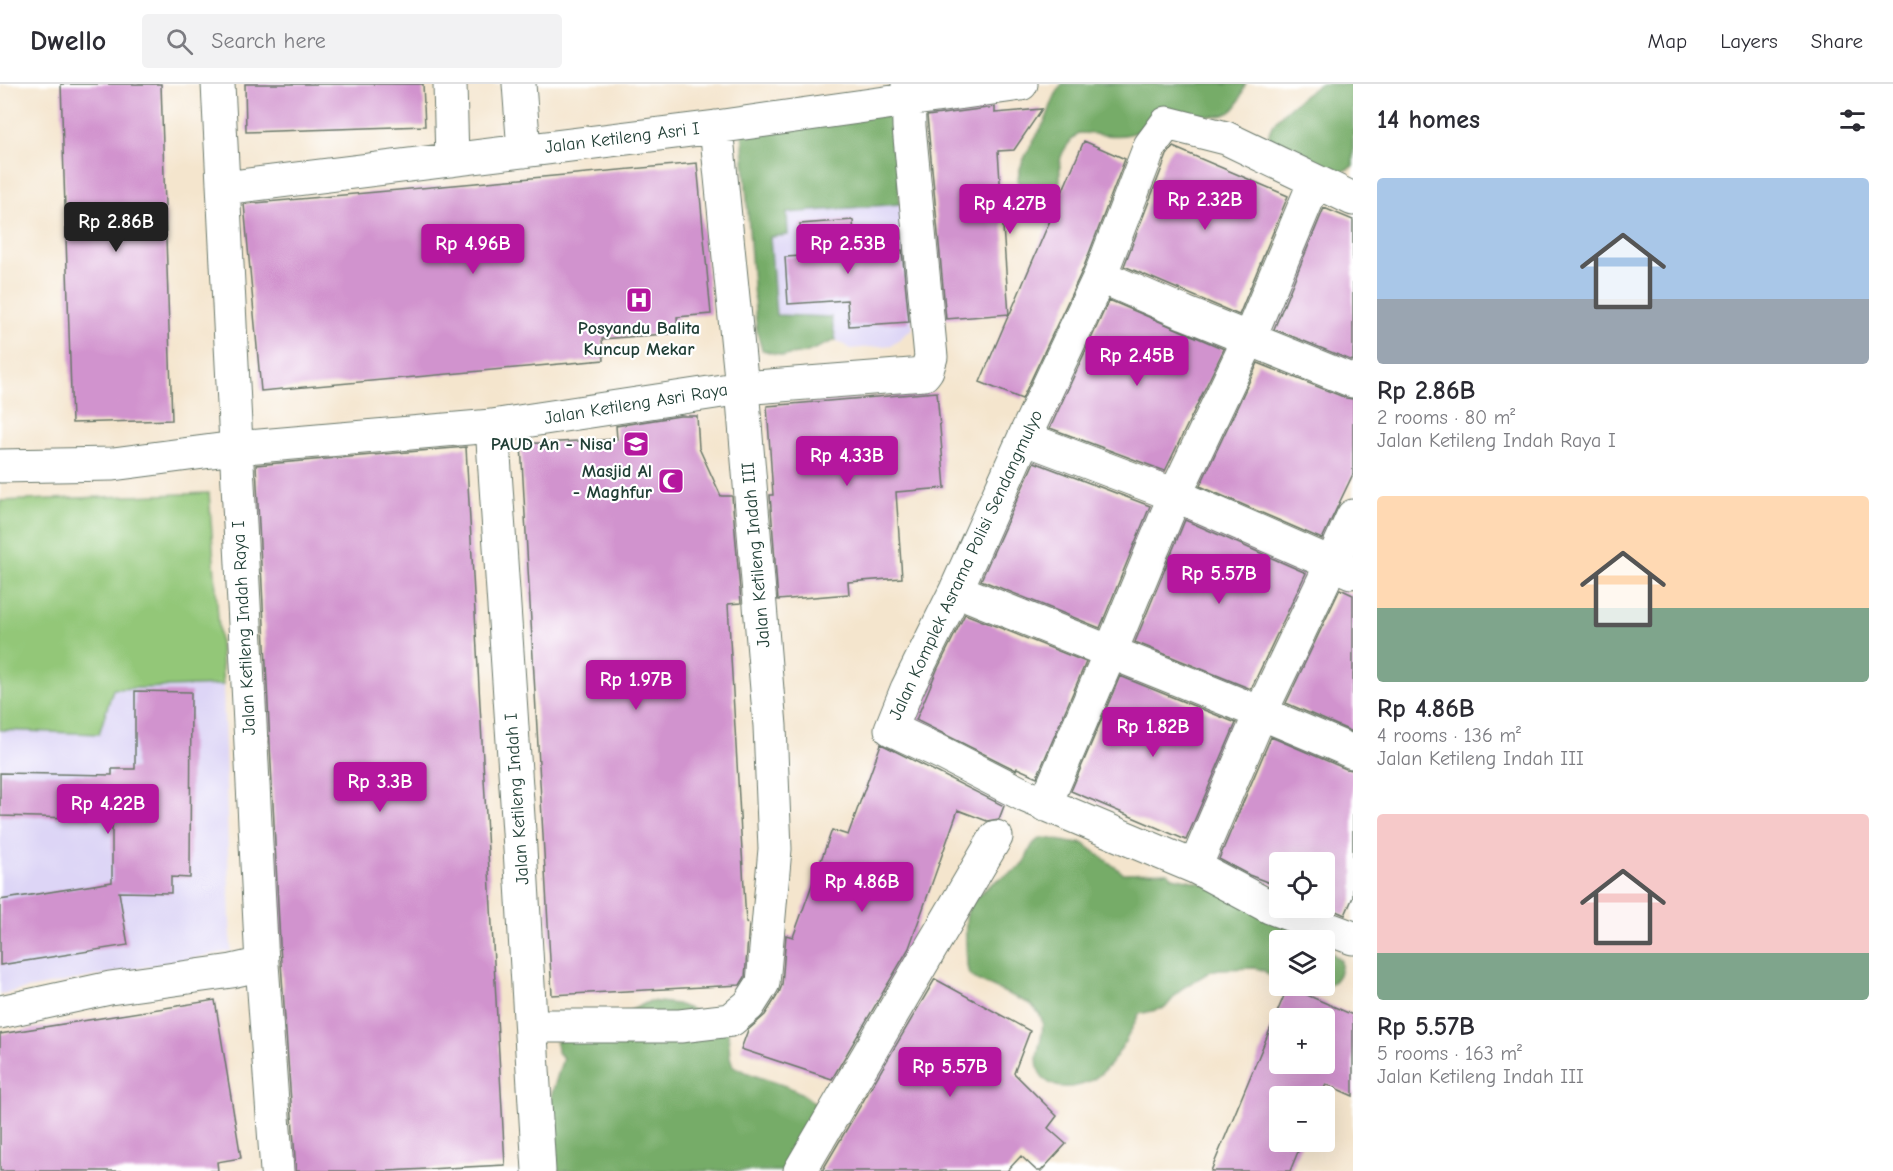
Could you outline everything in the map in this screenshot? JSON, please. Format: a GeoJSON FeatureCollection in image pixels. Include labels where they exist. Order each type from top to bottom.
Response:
{"type":"FeatureCollection","features":[{"type":"Feature","properties":{"kind":"street","name":"Jalan Ketileng Indah Raya I"},"geometry":{"type":"LineString","coordinates":[[218,84],[262,964],[277,1171]]}},
{"type":"Feature","properties":{"kind":"street"},"geometry":{"type":"LineString","coordinates":[[450,84],[452,160]]}},
{"type":"Feature","properties":{"kind":"street"},"geometry":{"type":"LineString","coordinates":[[519,84],[524,151]]}},
{"type":"Feature","properties":{"kind":"street","name":"Jalan Ketileng Asri I"},"geometry":{"type":"LineString","coordinates":[[224,188],[716,127],[908,93],[1020,84]]}},
{"type":"Feature","properties":{"kind":"street","name":"Jalan Ketileng Asri Raya"},"geometry":{"type":"LineString","coordinates":[[0,466],[113,464],[235,448],[492,426],[742,388],[924,374],[931,357],[908,93]]}},
{"type":"Feature","properties":{"kind":"street","name":"Jalan Komplek Asrama Polisi Sendangmulyo"},"geometry":{"type":"LineString","coordinates":[[1353,199],[1226,138],[1167,123],[1150,146],[1100,276],[956,590],[907,689],[891,729],[1045,805],[1195,867],[1270,907],[1353,938]]}},
{"type":"Feature","properties":{"kind":"street","name":"Jalan Ketileng Indah III"},"geometry":{"type":"LineString","coordinates":[[531,1026],[680,1026],[731,1020],[749,1005],[763,983],[775,849],[770,726],[742,388],[716,127]]}},
{"type":"Feature","properties":{"kind":"street"},"geometry":{"type":"LineString","coordinates":[[1045,805],[1175,495],[1250,339],[1315,181]]}},
{"type":"Feature","properties":{"kind":"street"},"geometry":{"type":"LineString","coordinates":[[1100,276],[1353,381]]}},
{"type":"Feature","properties":{"kind":"street","name":"Jalan Ketileng Indah I"},"geometry":{"type":"LineString","coordinates":[[492,426],[539,1171]]}},
{"type":"Feature","properties":{"kind":"street"},"geometry":{"type":"LineString","coordinates":[[1024,438],[1175,495],[1343,568]]}},
{"type":"Feature","properties":{"kind":"street"},"geometry":{"type":"LineString","coordinates":[[1195,867],[1261,712],[1343,568],[1353,516]]}},
{"type":"Feature","properties":{"kind":"street"},"geometry":{"type":"LineString","coordinates":[[956,590],[1261,712],[1353,752]]}},
{"type":"Feature","properties":{"kind":"street"},"geometry":{"type":"LineString","coordinates":[[800,1171],[996,837]]}},
{"type":"Feature","properties":{"kind":"street"},"geometry":{"type":"LineString","coordinates":[[0,1012],[110,988],[232,971],[262,964]]}},
{"type":"Feature","properties":{"kind":"shaded area"},"geometry":{"type":"Polygon","coordinates":[[[900,204],[913,328],[892,345],[851,349],[836,340],[831,317],[776,315],[770,237],[788,234],[787,213],[900,204]]]}},
{"type":"Feature","properties":{"kind":"shaded area"},"geometry":{"type":"Polygon","coordinates":[[[223,685],[231,951],[0,994],[0,730],[99,734],[113,689],[223,685]]]}},
{"type":"Feature","properties":{"kind":"green space"},"geometry":{"type":"Polygon","coordinates":[[[1062,84],[1246,84],[1237,105],[1223,115],[1206,116],[1170,112],[1131,134],[1116,136],[1078,133],[1068,144],[1061,157],[1060,182],[1056,191],[1035,204],[1024,196],[1019,187],[1018,176],[1027,152],[1062,84]]]}},
{"type":"Feature","properties":{"kind":"green space"},"geometry":{"type":"Polygon","coordinates":[[[1320,84],[1353,84],[1353,166],[1338,174],[1270,144],[1269,141],[1273,124],[1292,105],[1320,84]]]}},
{"type":"Feature","properties":{"kind":"green space"},"geometry":{"type":"Polygon","coordinates":[[[893,113],[900,204],[787,213],[788,235],[770,237],[776,315],[831,317],[836,340],[805,353],[783,356],[762,350],[757,332],[754,299],[742,130],[893,113]]]}},
{"type":"Feature","properties":{"kind":"green space"},"geometry":{"type":"Polygon","coordinates":[[[209,493],[223,685],[113,689],[99,734],[0,730],[0,501],[209,493]]]}},
{"type":"Feature","properties":{"kind":"green space"},"geometry":{"type":"Polygon","coordinates":[[[1042,838],[1083,843],[1123,873],[1167,872],[1173,877],[1217,886],[1269,915],[1269,918],[1274,918],[1296,930],[1269,930],[1269,975],[1263,970],[1255,968],[1211,971],[1181,989],[1165,1008],[1139,1014],[1120,1051],[1102,1073],[1079,1085],[1061,1087],[1053,1085],[1043,1078],[1037,1062],[1043,1027],[1042,1019],[1037,1011],[1028,1003],[977,980],[969,974],[967,966],[966,922],[972,902],[993,883],[1021,866],[1037,840],[1042,838]]]}},
{"type":"Feature","properties":{"kind":"green space"},"geometry":{"type":"Polygon","coordinates":[[[1335,956],[1341,961],[1339,975],[1335,980],[1335,956]]]}},
{"type":"Feature","properties":{"kind":"green space"},"geometry":{"type":"Polygon","coordinates":[[[650,1001],[677,1004],[709,1016],[728,1032],[733,1066],[799,1092],[818,1107],[788,1171],[553,1171],[550,1100],[563,1058],[557,1051],[556,1042],[650,1001]]]}},
{"type":"Feature","properties":{"kind":"building"},"geometry":{"type":"Polygon","coordinates":[[[61,84],[161,84],[172,420],[72,423],[61,84]]]}},
{"type":"Feature","properties":{"kind":"building"},"geometry":{"type":"Polygon","coordinates":[[[245,84],[423,84],[425,126],[246,132],[245,84]]]}},
{"type":"Feature","properties":{"kind":"building"},"geometry":{"type":"Polygon","coordinates":[[[995,107],[995,113],[1042,109],[1014,150],[998,151],[1009,314],[946,319],[927,116],[995,107]]]}},
{"type":"Feature","properties":{"kind":"building"},"geometry":{"type":"Polygon","coordinates":[[[1084,141],[1125,159],[1083,269],[1022,399],[980,382],[1009,314],[1009,316],[1084,141]]]}},
{"type":"Feature","properties":{"kind":"building"},"geometry":{"type":"Polygon","coordinates":[[[1173,147],[1288,196],[1239,315],[1124,266],[1167,155],[1173,147]]]}},
{"type":"Feature","properties":{"kind":"building"},"geometry":{"type":"Polygon","coordinates":[[[697,163],[711,314],[677,317],[678,333],[602,339],[604,360],[261,391],[244,204],[697,163]]]}},
{"type":"Feature","properties":{"kind":"building"},"geometry":{"type":"Polygon","coordinates":[[[1324,208],[1353,220],[1353,361],[1274,329],[1324,208]]]}},
{"type":"Feature","properties":{"kind":"building"},"geometry":{"type":"Polygon","coordinates":[[[853,220],[855,253],[902,250],[909,322],[849,326],[847,300],[788,304],[785,257],[802,256],[800,224],[853,220]]]}},
{"type":"Feature","properties":{"kind":"building"},"geometry":{"type":"Polygon","coordinates":[[[1109,300],[1224,349],[1165,471],[1050,428],[1109,300]]]}},
{"type":"Feature","properties":{"kind":"building"},"geometry":{"type":"Polygon","coordinates":[[[1258,363],[1353,399],[1353,474],[1322,539],[1200,486],[1258,363]]]}},
{"type":"Feature","properties":{"kind":"building"},"geometry":{"type":"Polygon","coordinates":[[[937,392],[945,488],[896,492],[902,578],[848,582],[849,594],[778,600],[770,495],[773,495],[767,406],[937,392]]]}},
{"type":"Feature","properties":{"kind":"building"},"geometry":{"type":"Polygon","coordinates":[[[680,416],[697,416],[699,448],[721,496],[732,496],[741,603],[728,604],[746,922],[749,924],[745,977],[740,985],[552,995],[521,444],[617,439],[616,426],[680,416]]]}},
{"type":"Feature","properties":{"kind":"building"},"geometry":{"type":"Polygon","coordinates":[[[466,447],[505,1165],[388,1171],[296,1171],[281,963],[256,465],[466,447]]]}},
{"type":"Feature","properties":{"kind":"building"},"geometry":{"type":"Polygon","coordinates":[[[1034,462],[1150,506],[1100,628],[981,580],[1034,462]]]}},
{"type":"Feature","properties":{"kind":"building"},"geometry":{"type":"Polygon","coordinates":[[[1185,520],[1306,573],[1251,689],[1135,642],[1185,520]]]}},
{"type":"Feature","properties":{"kind":"building"},"geometry":{"type":"Polygon","coordinates":[[[1340,589],[1353,595],[1353,732],[1286,703],[1340,589]]]}},
{"type":"Feature","properties":{"kind":"building"},"geometry":{"type":"Polygon","coordinates":[[[965,614],[1086,662],[1037,777],[1017,768],[1016,770],[916,720],[937,670],[965,614]]]}},
{"type":"Feature","properties":{"kind":"building"},"geometry":{"type":"Polygon","coordinates":[[[1120,676],[1236,723],[1186,840],[1071,791],[1120,676]]]}},
{"type":"Feature","properties":{"kind":"building"},"geometry":{"type":"Polygon","coordinates":[[[135,691],[191,692],[190,878],[171,877],[171,893],[119,892],[128,945],[0,965],[0,900],[112,882],[112,819],[0,816],[0,773],[112,775],[112,769],[135,769],[135,691]]]}},
{"type":"Feature","properties":{"kind":"building"},"geometry":{"type":"Polygon","coordinates":[[[1271,737],[1353,770],[1353,897],[1345,915],[1335,911],[1335,852],[1269,852],[1269,883],[1219,859],[1271,737]]]}},
{"type":"Feature","properties":{"kind":"building"},"geometry":{"type":"Polygon","coordinates":[[[881,744],[1004,806],[999,819],[987,821],[958,810],[909,948],[832,1079],[741,1049],[748,1030],[765,1015],[779,993],[782,985],[786,935],[793,937],[832,830],[848,835],[881,744]]]}},
{"type":"Feature","properties":{"kind":"building"},"geometry":{"type":"Polygon","coordinates":[[[935,979],[1030,1031],[1014,1073],[1057,1116],[1048,1128],[1066,1144],[1041,1171],[1037,1171],[1021,1156],[1007,1171],[822,1171],[935,979]]]}},
{"type":"Feature","properties":{"kind":"building"},"geometry":{"type":"Polygon","coordinates":[[[1284,996],[1309,996],[1353,1015],[1353,1096],[1335,1086],[1326,1084],[1325,1086],[1269,1086],[1269,1152],[1298,1152],[1290,1171],[1211,1171],[1269,1032],[1269,1074],[1335,1074],[1335,1008],[1279,1008],[1284,996]]]}},
{"type":"Feature","properties":{"kind":"building"},"geometry":{"type":"Polygon","coordinates":[[[215,1000],[241,1158],[217,1162],[218,1171],[0,1171],[0,1034],[215,1000]]]}},
{"type":"Feature","properties":{"kind":"place","name":"Posyandu Balita Kuncup Mekar"},"geometry":{"type":"Point","coordinates":[639,300]}},
{"type":"Feature","properties":{"kind":"place","name":"PAUD An - Nisa'"},"geometry":{"type":"Point","coordinates":[636,444]}},
{"type":"Feature","properties":{"kind":"place","name":"Masjid Al - Maghfur"},"geometry":{"type":"Point","coordinates":[671,481]}}]}
